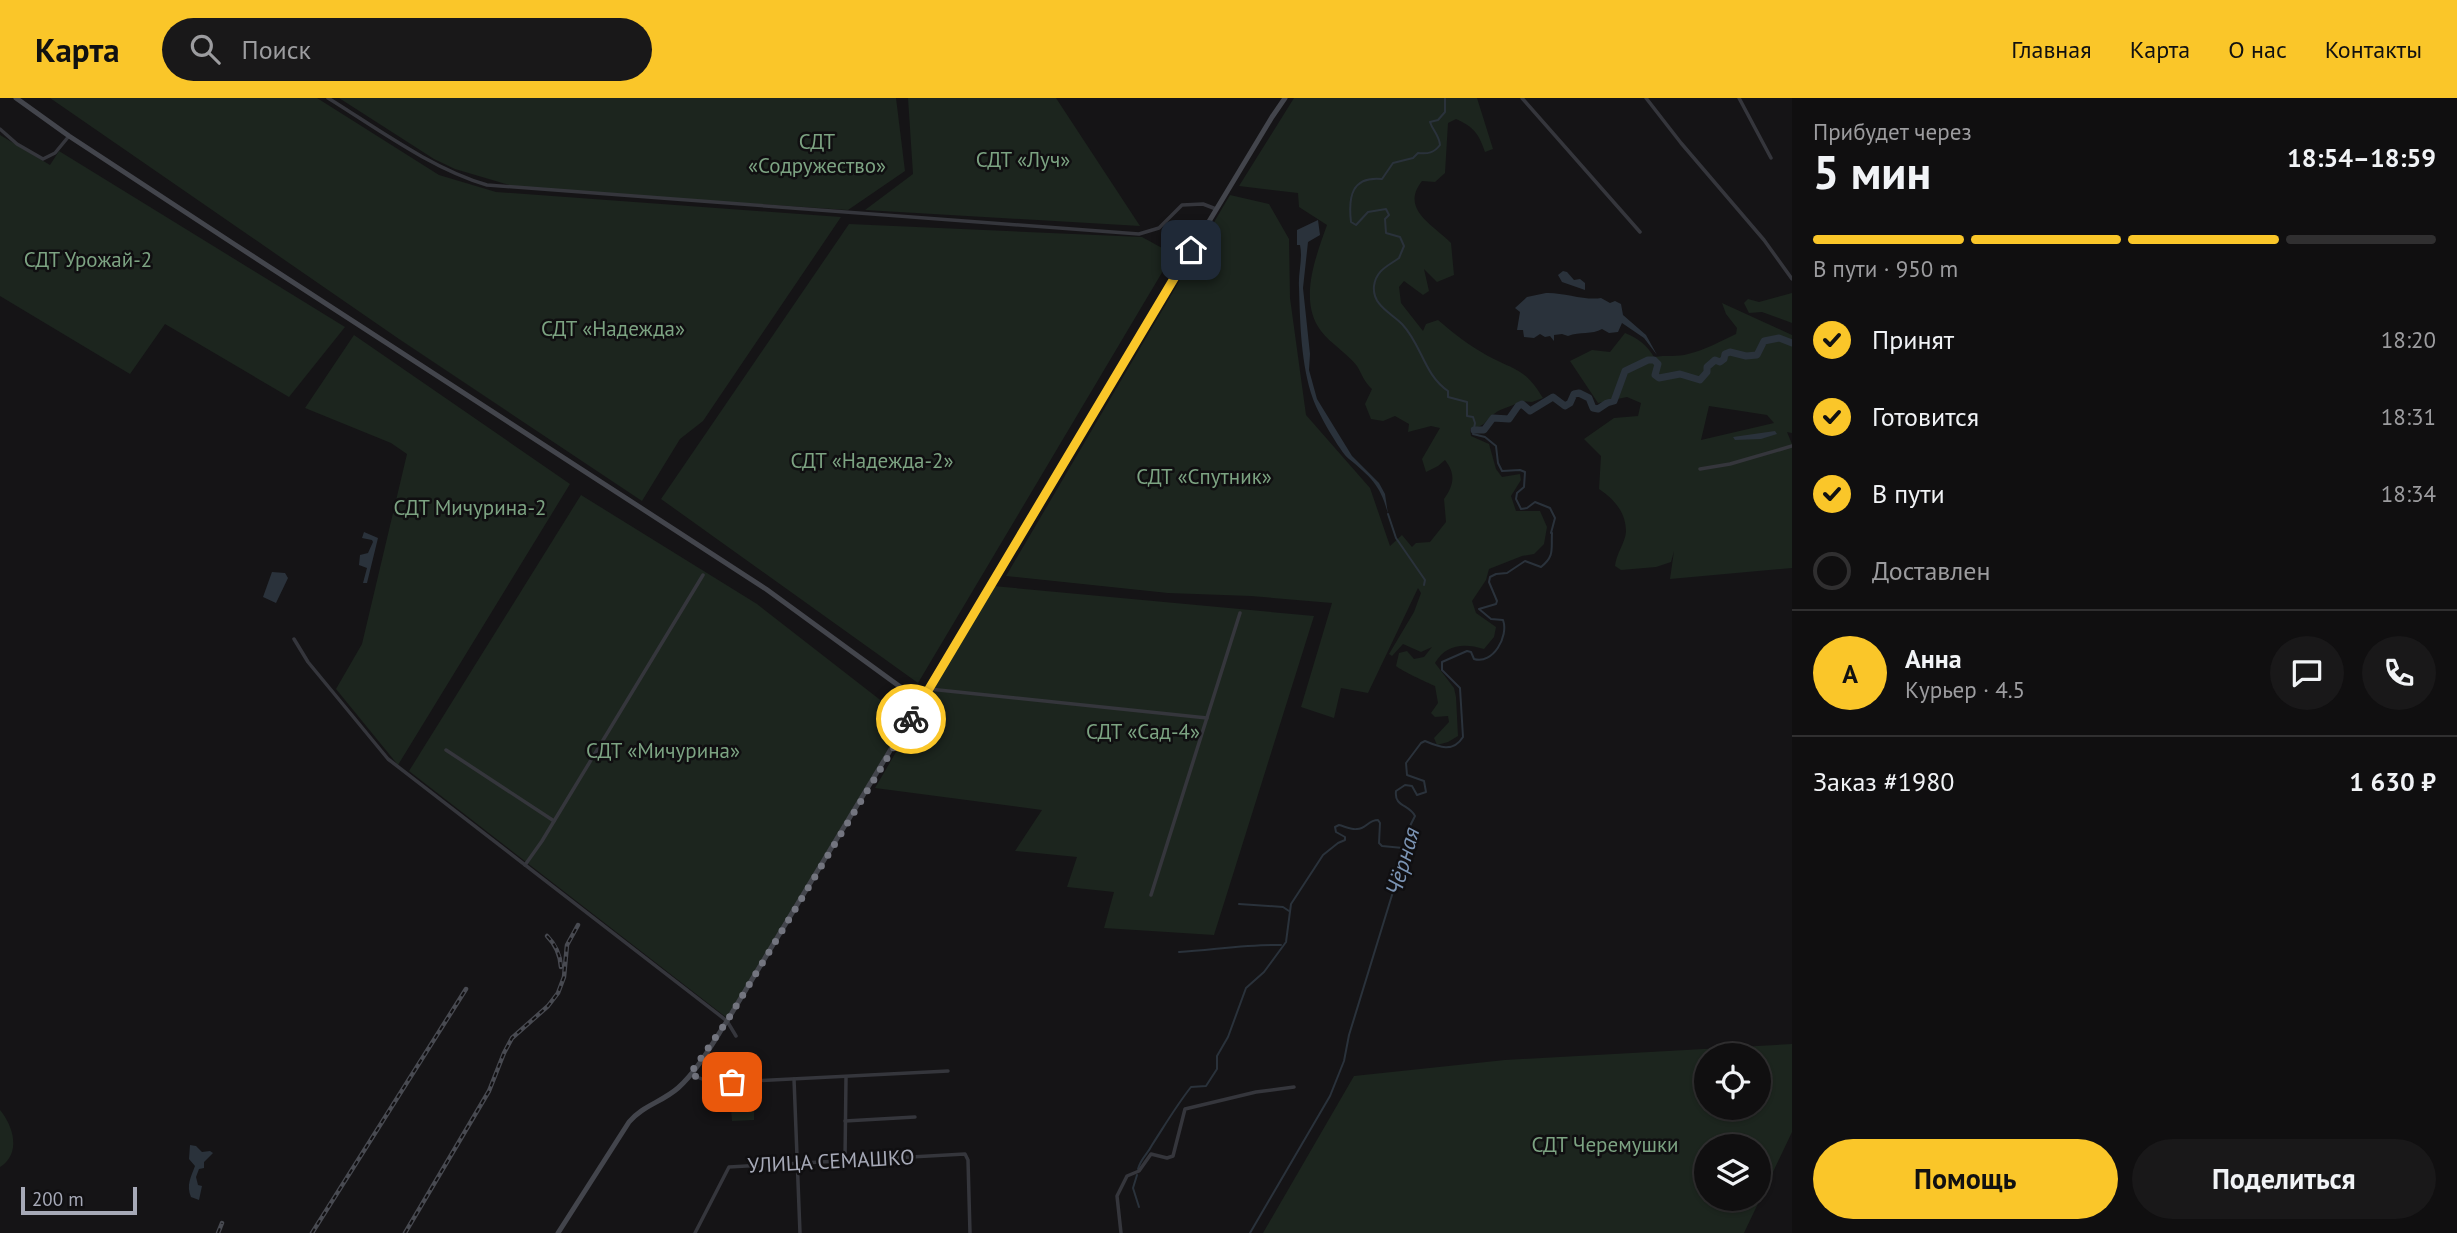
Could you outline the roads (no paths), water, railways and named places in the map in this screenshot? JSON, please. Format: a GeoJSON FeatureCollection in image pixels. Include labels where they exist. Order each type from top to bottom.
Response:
{"type":"FeatureCollection","features":[{"type":"Feature","properties":{"kind":"main road"},"geometry":{"type":"LineString","coordinates":[[16,98],[69,136],[766,589],[921,702]]}},
{"type":"Feature","properties":{"kind":"main road"},"geometry":{"type":"LineString","coordinates":[[558,1233],[629,1122],[641,1110],[673,1091],[690,1074],[727,1021],[1285,98]]}},
{"type":"Feature","properties":{"kind":"street"},"geometry":{"type":"LineString","coordinates":[[328,98],[442,167],[488,185],[1139,234],[1159,228],[1182,205],[1203,204],[1216,209]]}},
{"type":"Feature","properties":{"kind":"street"},"geometry":{"type":"LineString","coordinates":[[1522,98],[1640,232]]}},
{"type":"Feature","properties":{"kind":"street"},"geometry":{"type":"LineString","coordinates":[[1646,98],[1792,279]]}},
{"type":"Feature","properties":{"kind":"street"},"geometry":{"type":"LineString","coordinates":[[1738,98],[1771,158]]}},
{"type":"Feature","properties":{"kind":"street"},"geometry":{"type":"LineString","coordinates":[[0,129],[17,144],[43,159],[48,159],[55,153],[69,136]]}},
{"type":"Feature","properties":{"kind":"street"},"geometry":{"type":"LineString","coordinates":[[1700,469],[1730,464],[1792,446]]}},
{"type":"Feature","properties":{"kind":"street"},"geometry":{"type":"LineString","coordinates":[[524,865],[554,821],[704,575]]}},
{"type":"Feature","properties":{"kind":"street"},"geometry":{"type":"LineString","coordinates":[[1152,895],[1240,613]]}},
{"type":"Feature","properties":{"kind":"street"},"geometry":{"type":"LineString","coordinates":[[294,639],[308,662],[388,759],[727,1021],[736,1036]]}},
{"type":"Feature","properties":{"kind":"street"},"geometry":{"type":"LineString","coordinates":[[929,689],[1207,718]]}},
{"type":"Feature","properties":{"kind":"street"},"geometry":{"type":"LineString","coordinates":[[446,750],[554,821]]}},
{"type":"Feature","properties":{"kind":"street"},"geometry":{"type":"LineString","coordinates":[[690,1074],[712,1083],[948,1072]]}},
{"type":"Feature","properties":{"kind":"street"},"geometry":{"type":"LineString","coordinates":[[845,1159],[846,1077]]}},
{"type":"Feature","properties":{"kind":"street"},"geometry":{"type":"LineString","coordinates":[[794,1079],[800,1233]]}},
{"type":"Feature","properties":{"kind":"street"},"geometry":{"type":"LineString","coordinates":[[1121,1233],[1117,1196],[1126,1176],[1139,1171],[1152,1154],[1167,1158],[1173,1156],[1183,1111],[1187,1107],[1294,1087]]}},
{"type":"Feature","properties":{"kind":"street"},"geometry":{"type":"LineString","coordinates":[[845,1121],[915,1117]]}},
{"type":"Feature","properties":{"kind":"street","name":"УЛИЦА СЕМАШКО"},"geometry":{"type":"LineString","coordinates":[[695,1233],[729,1167],[965,1154],[968,1160],[971,1233]]}},
{"type":"Feature","properties":{"kind":"waterway","name":"Чёрная"},"geometry":{"type":"LineString","coordinates":[[1445,98],[1445,112],[1438,120],[1430,122],[1440,145],[1430,152],[1418,153],[1413,158],[1393,163],[1382,179],[1358,184],[1350,204],[1351,222],[1356,225],[1368,212],[1386,209],[1389,215],[1385,219],[1386,233],[1400,237],[1404,246],[1399,258],[1377,276],[1374,286],[1376,298],[1409,332],[1428,368],[1448,391],[1448,397],[1467,402],[1467,416],[1473,417],[1475,423],[1473,434],[1485,437],[1496,446],[1502,471],[1525,472],[1524,487],[1517,493],[1516,499],[1521,509],[1535,502],[1550,508],[1555,518],[1551,533]]}},
{"type":"Feature","properties":{"kind":"waterway"},"geometry":{"type":"LineString","coordinates":[[1474,430],[1484,430],[1493,418],[1509,419],[1522,404],[1530,411],[1553,397],[1565,406],[1570,403],[1574,394],[1579,393],[1589,398],[1593,408],[1598,409],[1614,401],[1625,371],[1648,360],[1654,360],[1658,364],[1655,375],[1659,378],[1680,374],[1700,380],[1707,372],[1707,367],[1715,360],[1720,362],[1725,354],[1730,352],[1746,356],[1757,355],[1764,341],[1779,338],[1792,343]]}},
{"type":"Feature","properties":{"kind":"waterway"},"geometry":{"type":"LineString","coordinates":[[1388,514],[1396,538],[1425,580],[1424,585]]}},
{"type":"Feature","properties":{"kind":"waterway","name":"Чёрная"},"geometry":{"type":"LineString","coordinates":[[1250,1233],[1330,1096],[1344,1061],[1349,1035],[1415,816],[1397,800],[1396,791],[1405,785],[1412,786],[1417,795],[1426,792],[1424,781],[1407,775],[1406,763],[1425,741],[1441,747],[1450,747],[1463,737],[1460,688],[1442,670],[1442,662],[1467,651],[1471,652],[1474,659],[1481,660],[1493,654],[1504,634],[1503,620],[1491,619],[1479,609],[1496,604],[1490,577],[1507,573],[1525,561],[1541,567],[1550,556],[1552,533]]}},
{"type":"Feature","properties":{"kind":"waterway"},"geometry":{"type":"LineString","coordinates":[[1138,1169],[1191,1087],[1206,1086],[1217,1069],[1217,1056],[1228,1037],[1246,988],[1264,972],[1286,942],[1291,904],[1323,855],[1345,840],[1345,837],[1336,832],[1335,827],[1339,825],[1360,829],[1378,820],[1379,843],[1382,846],[1403,848]]}},
{"type":"Feature","properties":{"kind":"waterway"},"geometry":{"type":"LineString","coordinates":[[1239,904],[1283,907],[1289,911]]}},
{"type":"Feature","properties":{"kind":"waterway"},"geometry":{"type":"LineString","coordinates":[[1179,952],[1281,945]]}},
{"type":"Feature","properties":{"kind":"waterway"},"geometry":{"type":"LineString","coordinates":[[1137,1175],[1133,1188],[1139,1207]]}},
{"type":"Feature","properties":{"kind":"railway"},"geometry":{"type":"LineString","coordinates":[[405,1233],[489,1091],[512,1038],[548,1006],[558,993],[564,977],[567,945],[578,925]]}},
{"type":"Feature","properties":{"kind":"railway"},"geometry":{"type":"LineString","coordinates":[[547,936],[557,950],[561,967]]}},
{"type":"Feature","properties":{"kind":"railway"},"geometry":{"type":"LineString","coordinates":[[312,1233],[466,989]]}},
{"type":"Feature","properties":{"kind":"railway"},"geometry":{"type":"LineString","coordinates":[[218,1233],[222,1223]]}},
{"type":"Feature","properties":{"kind":"park label","name":"СДТ «Содружество»"},"geometry":{"type":"Point","coordinates":[817,153]}},
{"type":"Feature","properties":{"kind":"park label","name":"СДТ «Луч»"},"geometry":{"type":"Point","coordinates":[1023,159]}},
{"type":"Feature","properties":{"kind":"park label","name":"СДТ Урожай-2"},"geometry":{"type":"Point","coordinates":[88,259]}},
{"type":"Feature","properties":{"kind":"park label","name":"СДТ «Надежда»"},"geometry":{"type":"Point","coordinates":[613,328]}},
{"type":"Feature","properties":{"kind":"park label","name":"СДТ «Надежда-2»"},"geometry":{"type":"Point","coordinates":[872,460]}},
{"type":"Feature","properties":{"kind":"park label","name":"СДТ «Спутник»"},"geometry":{"type":"Point","coordinates":[1204,476]}},
{"type":"Feature","properties":{"kind":"park label","name":"СДТ Мичурина-2"},"geometry":{"type":"Point","coordinates":[470,507]}},
{"type":"Feature","properties":{"kind":"park label","name":"СДТ «Сад-4»"},"geometry":{"type":"Point","coordinates":[1143,731]}},
{"type":"Feature","properties":{"kind":"park label","name":"СДТ «Мичурина»"},"geometry":{"type":"Point","coordinates":[663,750]}},
{"type":"Feature","properties":{"kind":"park label","name":"СДТ Черемушки"},"geometry":{"type":"Point","coordinates":[1605,1144]}}]}
